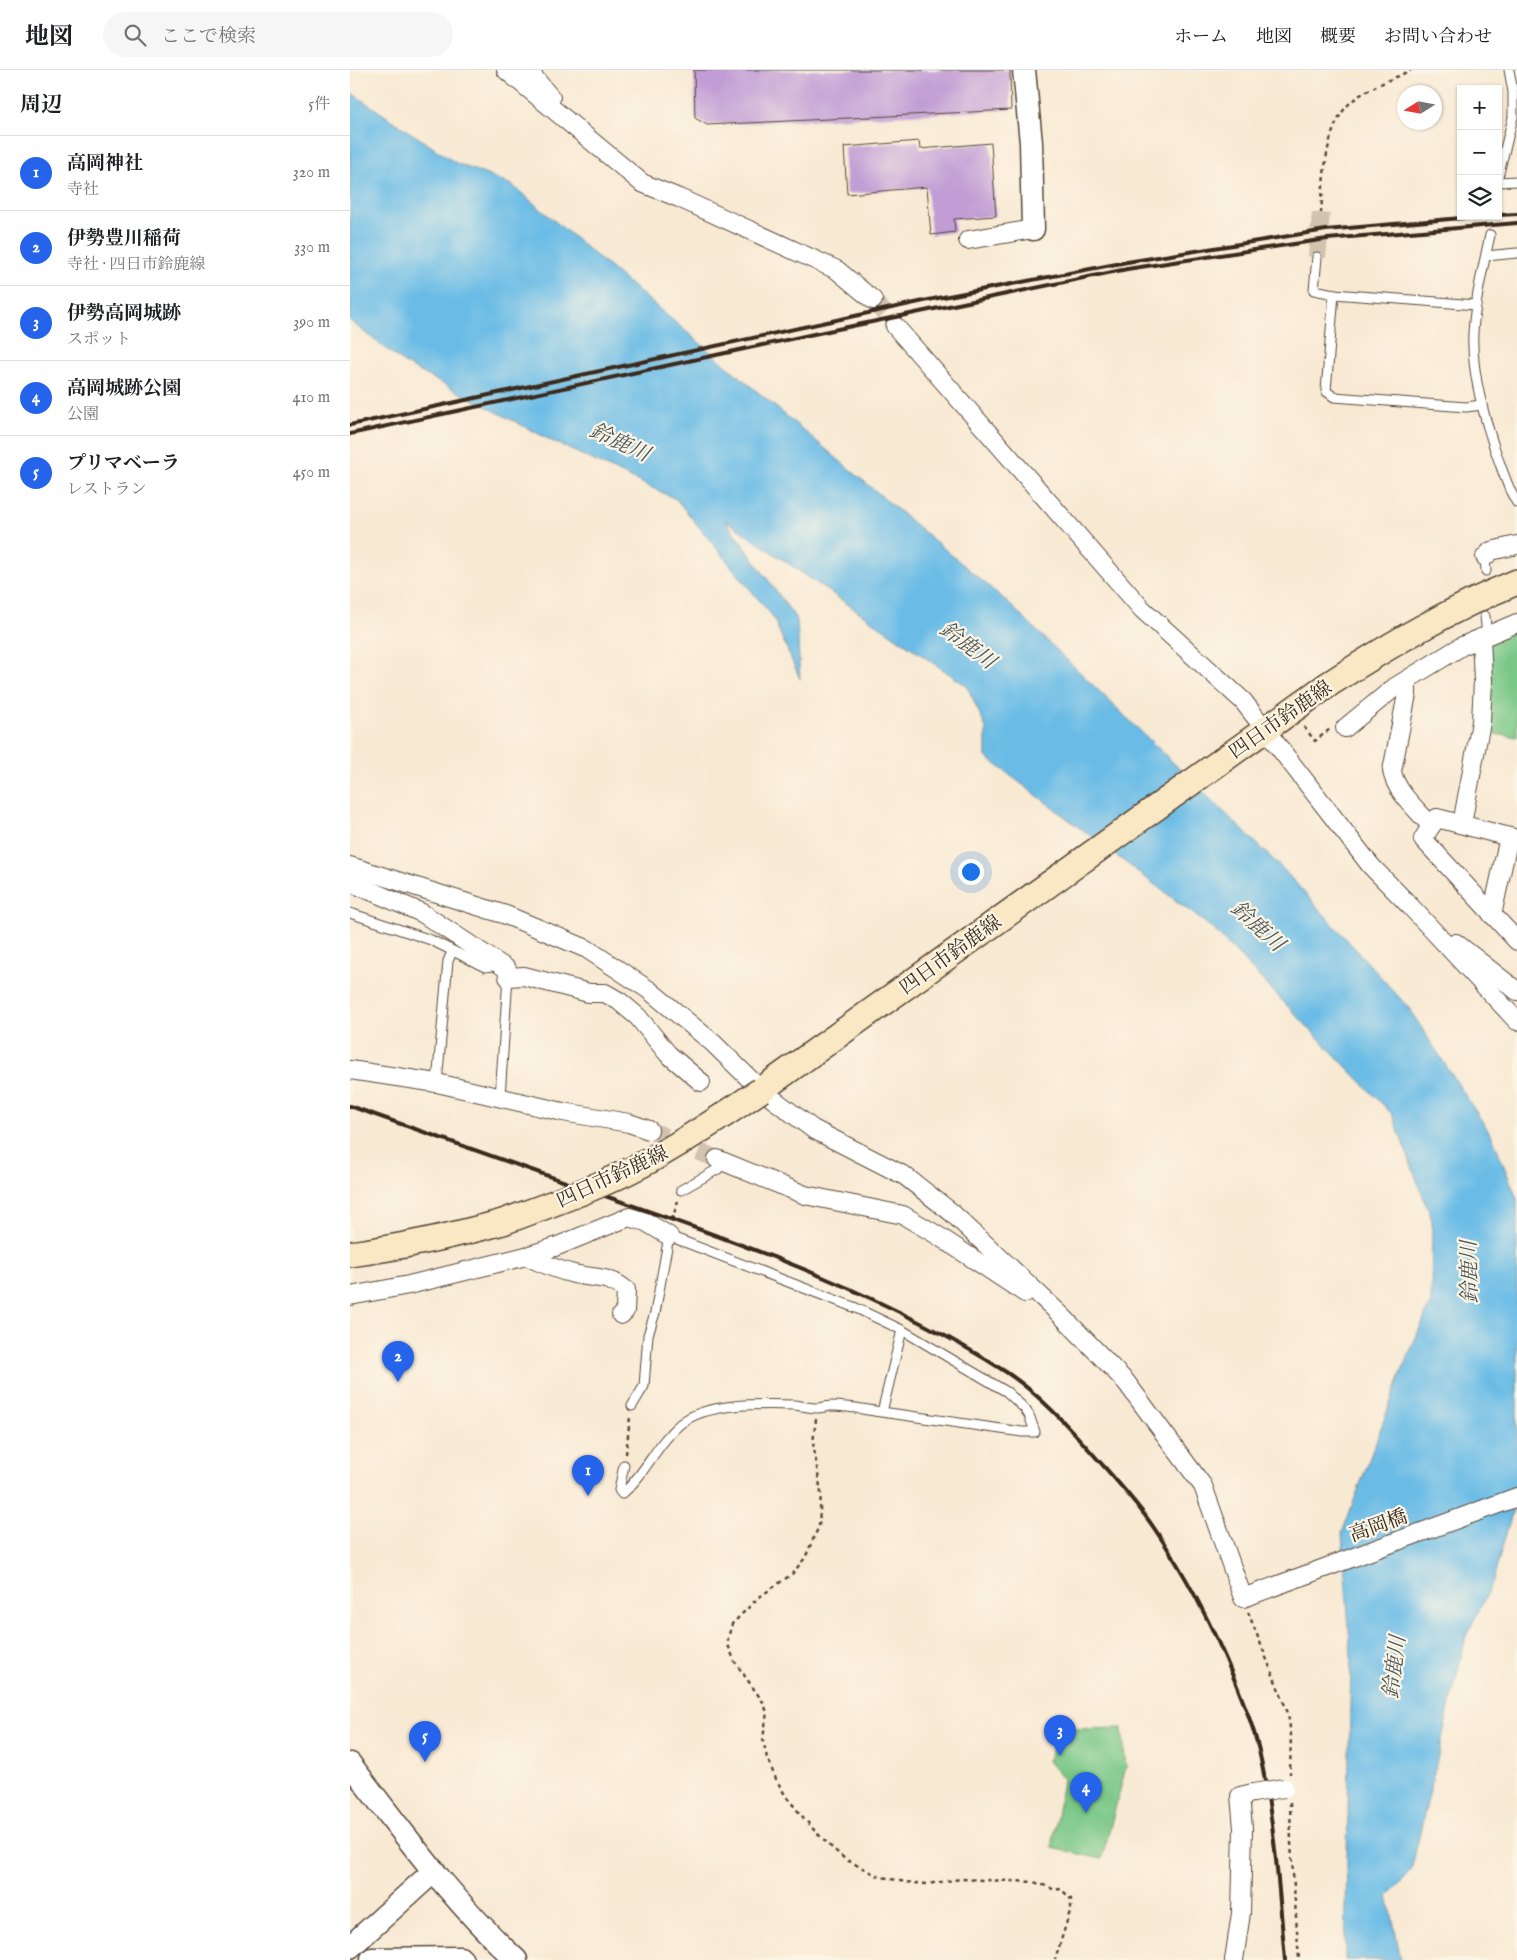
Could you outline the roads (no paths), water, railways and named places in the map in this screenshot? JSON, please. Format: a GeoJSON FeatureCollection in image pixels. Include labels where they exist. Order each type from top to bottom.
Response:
{"type":"FeatureCollection","features":[{"type":"Feature","properties":{"kind":"main road","name":"四日市鈴鹿線"},"geometry":{"type":"LineString","coordinates":[[350,1254],[398,1248],[503,1222],[571,1198],[653,1159],[771,1084],[1291,710],[1403,638],[1479,597],[1517,582]]}},
{"type":"Feature","properties":{"kind":"street"},"geometry":{"type":"LineString","coordinates":[[506,70],[642,183],[837,270],[873,300]]}},
{"type":"Feature","properties":{"kind":"street"},"geometry":{"type":"LineString","coordinates":[[528,70],[568,120]]}},
{"type":"Feature","properties":{"kind":"street"},"geometry":{"type":"LineString","coordinates":[[968,240],[1033,228],[1031,143],[1024,70]]}},
{"type":"Feature","properties":{"kind":"street"},"geometry":{"type":"LineString","coordinates":[[895,326],[1142,609],[1243,701],[1260,732],[1370,866],[1411,907],[1517,1021]]}},
{"type":"Feature","properties":{"kind":"street"},"geometry":{"type":"LineString","coordinates":[[1485,564],[1491,551],[1517,545]]}},
{"type":"Feature","properties":{"kind":"street"},"geometry":{"type":"LineString","coordinates":[[1345,728],[1395,687],[1462,646],[1517,623]]}},
{"type":"Feature","properties":{"kind":"street"},"geometry":{"type":"LineString","coordinates":[[1462,824],[1481,722],[1484,636]]}},
{"type":"Feature","properties":{"kind":"street"},"geometry":{"type":"LineString","coordinates":[[1407,680],[1407,694],[1392,771],[1399,789],[1431,826]]}},
{"type":"Feature","properties":{"kind":"street"},"geometry":{"type":"LineString","coordinates":[[1492,914],[1513,838],[1437,818],[1423,839],[1492,914],[1517,941]]}},
{"type":"Feature","properties":{"kind":"street"},"geometry":{"type":"LineString","coordinates":[[350,866],[506,915],[587,949],[649,990],[713,1043],[771,1084],[813,1129],[904,1176],[951,1212],[1062,1316]]}},
{"type":"Feature","properties":{"kind":"street"},"geometry":{"type":"LineString","coordinates":[[350,882],[422,913],[505,971],[589,993],[605,993],[619,1001],[638,1017],[668,1054],[701,1082]]}},
{"type":"Feature","properties":{"kind":"street"},"geometry":{"type":"LineString","coordinates":[[1411,907],[1517,991]]}},
{"type":"Feature","properties":{"kind":"street"},"geometry":{"type":"LineString","coordinates":[[350,1070],[437,1083],[563,1112],[629,1123],[648,1130]]}},
{"type":"Feature","properties":{"kind":"street"},"geometry":{"type":"LineString","coordinates":[[721,1161],[805,1195],[903,1215],[1062,1316]]}},
{"type":"Feature","properties":{"kind":"street"},"geometry":{"type":"LineString","coordinates":[[350,1296],[409,1285],[526,1256],[555,1247],[629,1217],[646,1222],[669,1236]]}},
{"type":"Feature","properties":{"kind":"street"},"geometry":{"type":"LineString","coordinates":[[526,1256],[540,1263],[574,1274],[616,1281],[626,1290],[625,1311],[621,1315]]}},
{"type":"Feature","properties":{"kind":"street","name":"高岡橋"},"geometry":{"type":"LineString","coordinates":[[1062,1316],[1126,1382],[1202,1486],[1248,1596],[1517,1497]]}},
{"type":"Feature","properties":{"kind":"street"},"geometry":{"type":"LineString","coordinates":[[350,1764],[434,1871],[494,1939],[516,1960]]}},
{"type":"Feature","properties":{"kind":"street"},"geometry":{"type":"LineString","coordinates":[[1234,1960],[1241,1912],[1243,1828],[1240,1796],[1287,1787]]}},
{"type":"Feature","properties":{"kind":"street"},"geometry":{"type":"LineString","coordinates":[[434,1871],[352,1940],[372,1959],[460,1958],[462,1960]]}},
{"type":"Feature","properties":{"kind":"lane"},"geometry":{"type":"LineString","coordinates":[[1498,175],[1513,117],[1513,92],[1510,70]]}},
{"type":"Feature","properties":{"kind":"lane"},"geometry":{"type":"LineString","coordinates":[[1502,182],[1517,181]]}},
{"type":"Feature","properties":{"kind":"lane"},"geometry":{"type":"LineString","coordinates":[[1490,235],[1476,305],[1473,335],[1482,405],[1489,434],[1507,483],[1517,503]]}},
{"type":"Feature","properties":{"kind":"lane"},"geometry":{"type":"LineString","coordinates":[[1486,256],[1517,252]]}},
{"type":"Feature","properties":{"kind":"lane"},"geometry":{"type":"LineString","coordinates":[[1317,257],[1314,290],[1334,294],[1476,305]]}},
{"type":"Feature","properties":{"kind":"lane"},"geometry":{"type":"LineString","coordinates":[[1334,294],[1326,391],[1334,397],[1466,407],[1482,405]]}},
{"type":"Feature","properties":{"kind":"lane"},"geometry":{"type":"LineString","coordinates":[[1484,636],[1485,616]]}},
{"type":"Feature","properties":{"kind":"lane"},"geometry":{"type":"LineString","coordinates":[[350,913],[416,934],[485,967],[505,971],[500,1097]]}},
{"type":"Feature","properties":{"kind":"lane"},"geometry":{"type":"LineString","coordinates":[[437,1083],[448,961],[452,952]]}},
{"type":"Feature","properties":{"kind":"lane"},"geometry":{"type":"LineString","coordinates":[[681,1190],[718,1169],[721,1161]]}},
{"type":"Feature","properties":{"kind":"lane"},"geometry":{"type":"LineString","coordinates":[[624,1465],[619,1490],[622,1494],[634,1485],[666,1438],[681,1423],[698,1414],[732,1407],[796,1405],[817,1408],[832,1406],[1022,1432],[1036,1432],[1024,1408],[1007,1392],[902,1330],[856,1308],[669,1236],[655,1313],[648,1335],[644,1386],[632,1406]]}},
{"type":"Feature","properties":{"kind":"lane"},"geometry":{"type":"LineString","coordinates":[[882,1412],[902,1330]]}},
{"type":"Feature","properties":{"kind":"water","name":"鈴鹿川"},"geometry":{"type":"Polygon","coordinates":[[[350,92],[456,163],[512,185],[1005,600],[1282,868],[1408,1007],[1493,1138],[1517,1199],[1517,1495],[1492,1584],[1466,1636],[1411,1871],[1388,1896],[1401,1960],[1345,1960],[1351,1657],[1342,1533],[1405,1363],[1431,1302],[1432,1220],[1392,1114],[1212,928],[986,757],[986,728],[967,686],[725,520],[797,620],[800,679],[773,617],[676,499],[556,443],[407,365],[350,321],[350,92]]]}},
{"type":"Feature","properties":{"kind":"tunnel"},"geometry":{"type":"LineString","coordinates":[[1317,257],[1321,213]]}},
{"type":"Feature","properties":{"kind":"tunnel"},"geometry":{"type":"LineString","coordinates":[[873,300],[895,326]]}},
{"type":"Feature","properties":{"kind":"tunnel"},"geometry":{"type":"LineString","coordinates":[[649,1130],[717,1159]]}},
{"type":"Feature","properties":{"kind":"railway"},"geometry":{"type":"LineString","coordinates":[[1502,215],[1517,214]]}},
{"type":"Feature","properties":{"kind":"railway"},"geometry":{"type":"LineString","coordinates":[[350,425],[938,298],[1127,262],[1326,230],[1457,218]]}},
{"type":"Feature","properties":{"kind":"railway"},"geometry":{"type":"LineString","coordinates":[[350,434],[1127,269],[1327,239],[1517,223]]}},
{"type":"Feature","properties":{"kind":"railway"},"geometry":{"type":"LineString","coordinates":[[350,1106],[724,1238],[821,1276],[915,1320],[961,1345],[1006,1372],[1041,1400],[1092,1453],[1147,1518],[1188,1583],[1227,1661],[1253,1730],[1266,1785],[1276,1859],[1285,1960]]}},
{"type":"Feature","properties":{"kind":"place","name":"伊勢豊川稲荷"},"geometry":{"type":"Point","coordinates":[398,1382]}},
{"type":"Feature","properties":{"kind":"place","name":"高岡神社"},"geometry":{"type":"Point","coordinates":[588,1496]}},
{"type":"Feature","properties":{"kind":"place","name":"伊勢高岡城跡"},"geometry":{"type":"Point","coordinates":[1060,1756]}},
{"type":"Feature","properties":{"kind":"place","name":"プリマベーラ"},"geometry":{"type":"Point","coordinates":[425,1762]}},
{"type":"Feature","properties":{"kind":"place","name":"高岡城跡公園"},"geometry":{"type":"Point","coordinates":[1086,1813]}}]}
